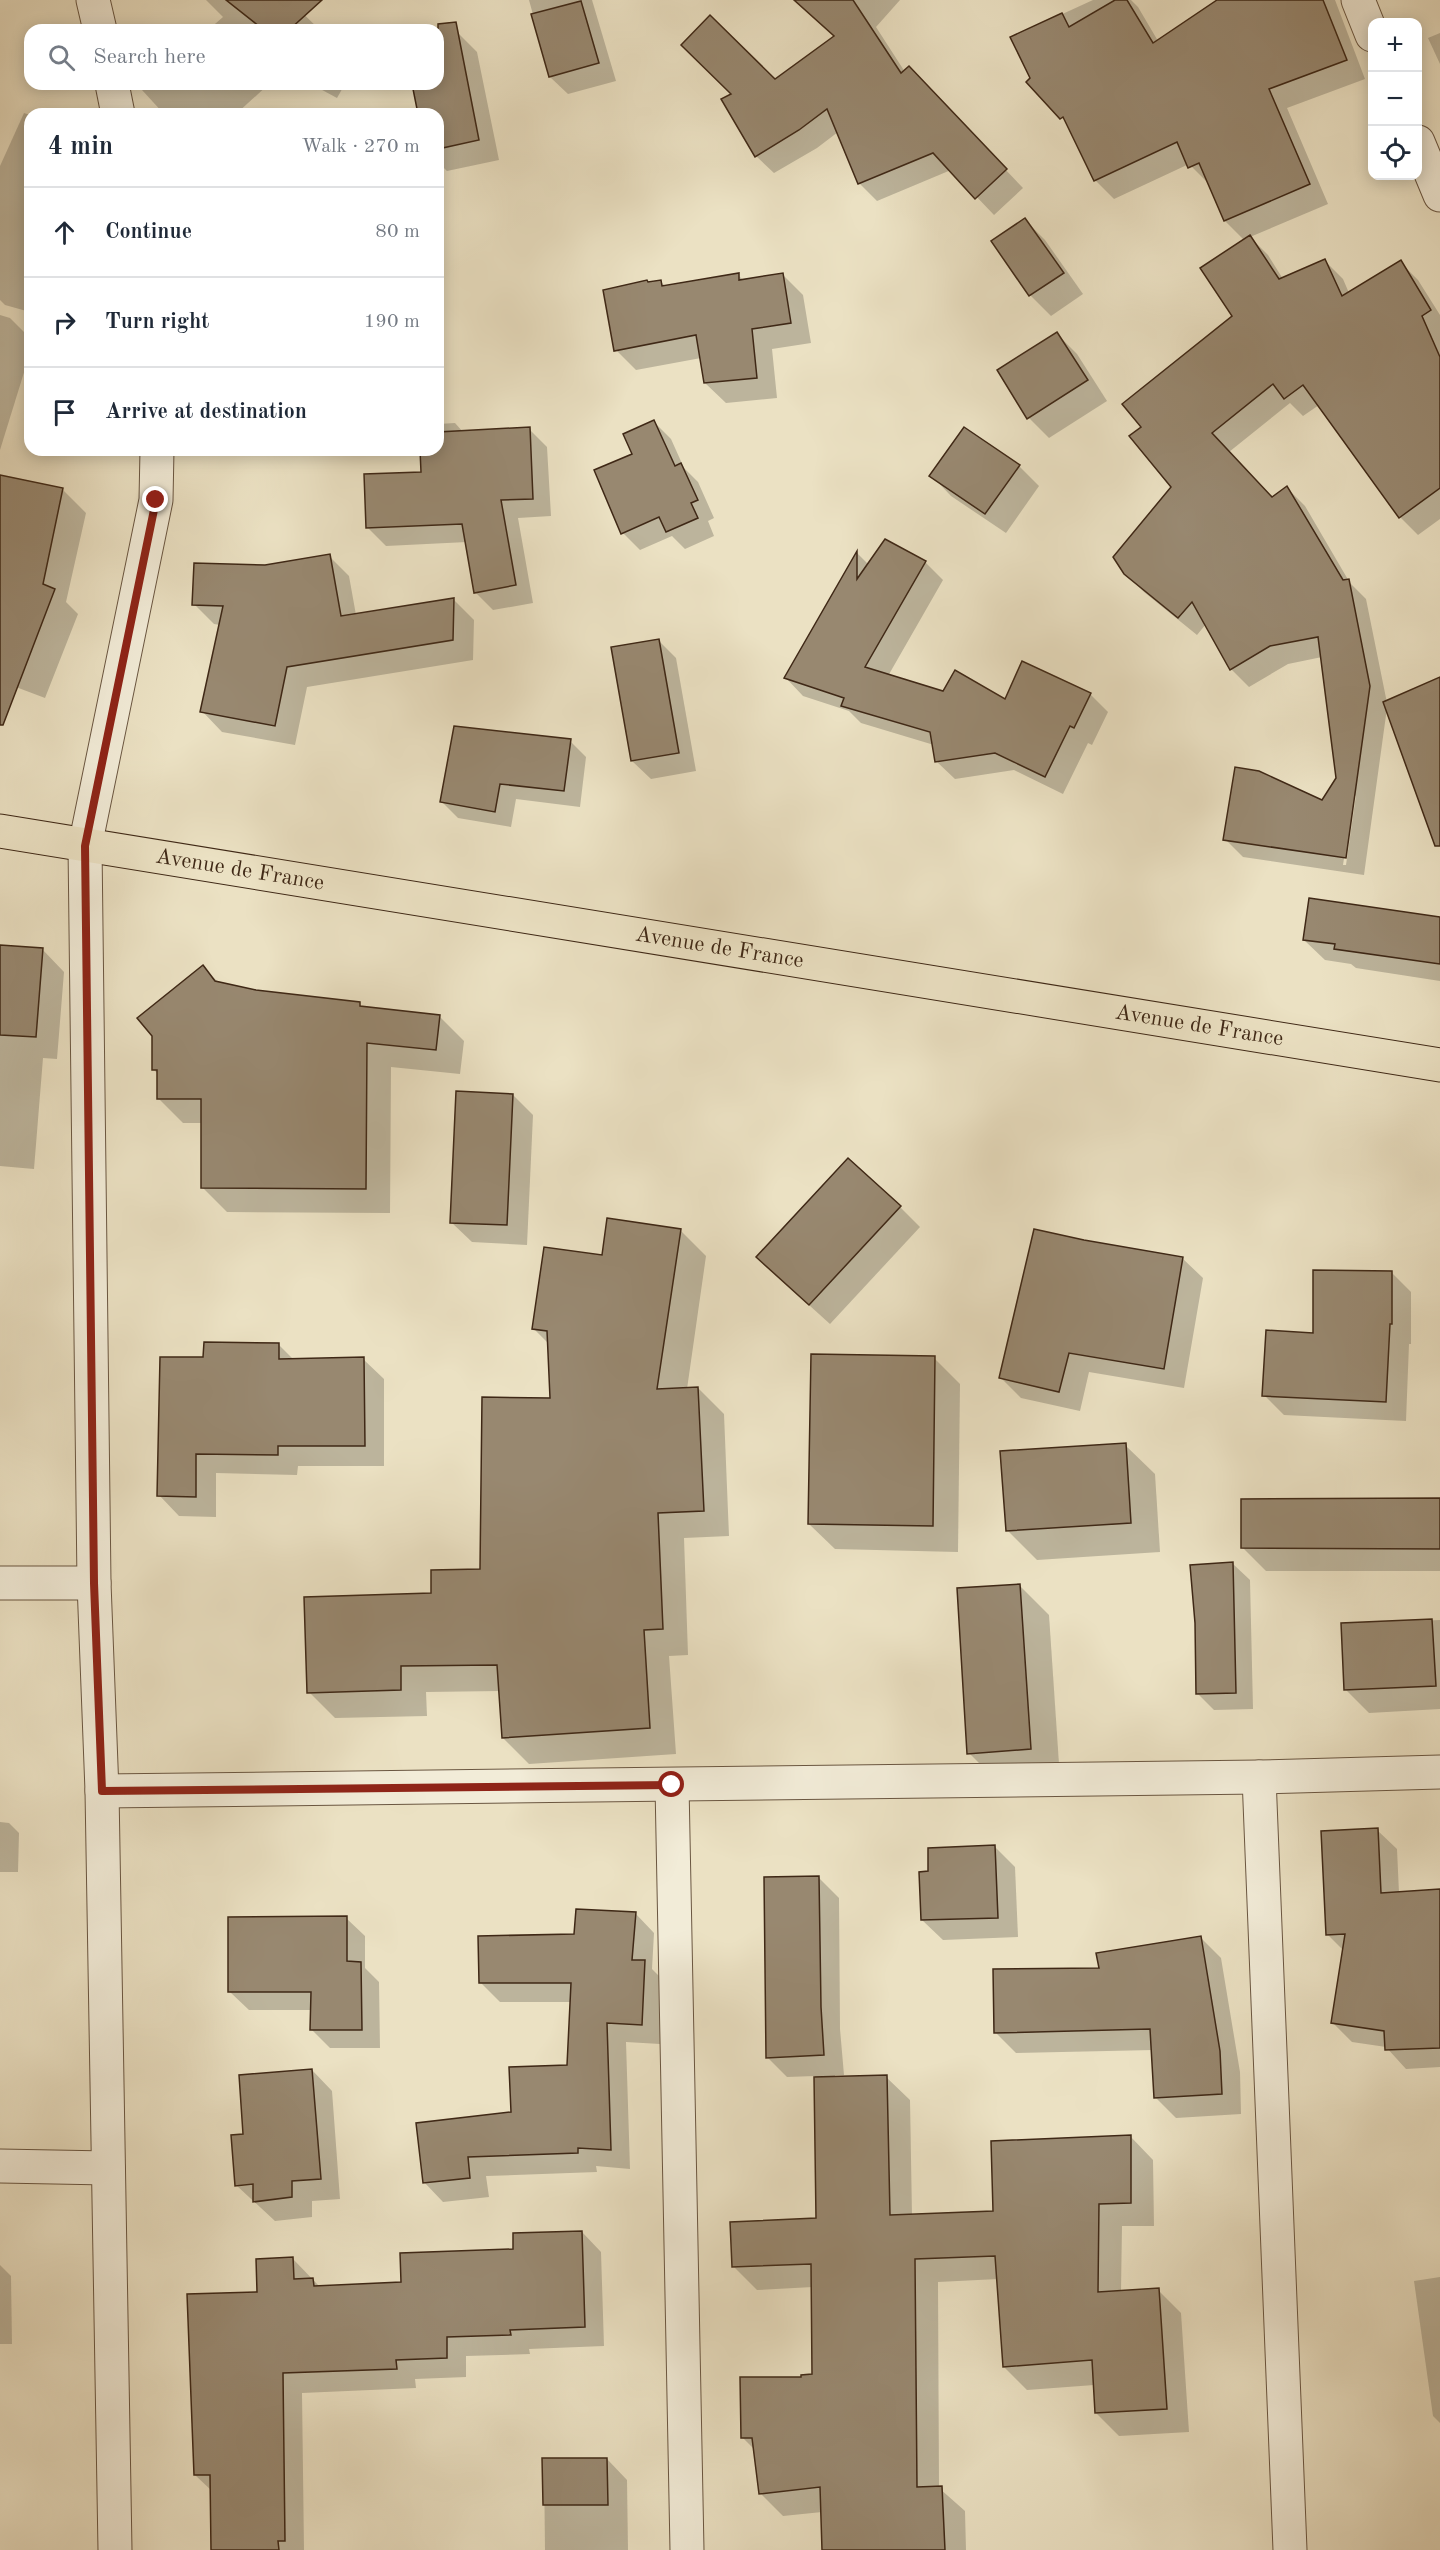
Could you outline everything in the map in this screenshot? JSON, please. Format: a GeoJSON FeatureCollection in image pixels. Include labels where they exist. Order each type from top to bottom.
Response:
{"type":"FeatureCollection","features":[{"type":"Feature","properties":{"kind":"main road","name":"Avenue de France"},"geometry":{"type":"LineString","coordinates":[[0,831],[1440,1065]]}},
{"type":"Feature","properties":{"kind":"street"},"geometry":{"type":"LineString","coordinates":[[93,0],[99,24]]}},
{"type":"Feature","properties":{"kind":"street"},"geometry":{"type":"LineString","coordinates":[[1358,0],[1368,25]]}},
{"type":"Feature","properties":{"kind":"street"},"geometry":{"type":"LineString","coordinates":[[113,90],[117,108]]}},
{"type":"Feature","properties":{"kind":"street"},"geometry":{"type":"LineString","coordinates":[[1422,152],[1440,195]]}},
{"type":"Feature","properties":{"kind":"street"},"geometry":{"type":"LineString","coordinates":[[115,2550],[102,1791],[94,1583],[85,846],[156,500],[157,456]]}},
{"type":"Feature","properties":{"kind":"street"},"geometry":{"type":"LineString","coordinates":[[0,1583],[94,1583]]}},
{"type":"Feature","properties":{"kind":"street"},"geometry":{"type":"LineString","coordinates":[[102,1791],[1259,1777],[1440,1772]]}},
{"type":"Feature","properties":{"kind":"street"},"geometry":{"type":"LineString","coordinates":[[1259,1777],[1290,2550]]}},
{"type":"Feature","properties":{"kind":"street"},"geometry":{"type":"LineString","coordinates":[[672,1785],[687,2550]]}},
{"type":"Feature","properties":{"kind":"street"},"geometry":{"type":"LineString","coordinates":[[0,2166],[108,2168]]}},
{"type":"Feature","properties":{"kind":"building"},"geometry":{"type":"Polygon","coordinates":[[[226,0],[322,0],[296,24],[256,24],[226,0]]]}},
{"type":"Feature","properties":{"kind":"building"},"geometry":{"type":"Polygon","coordinates":[[[794,0],[853,0],[901,73],[909,66],[1007,169],[975,199],[933,153],[858,184],[827,109],[799,130],[755,157],[721,99],[731,94],[681,45],[710,15],[775,79],[834,36],[794,0]]]}},
{"type":"Feature","properties":{"kind":"building"},"geometry":{"type":"Polygon","coordinates":[[[1115,0],[1127,0],[1153,43],[1217,0],[1323,0],[1347,60],[1269,89],[1310,184],[1224,221],[1199,163],[1188,168],[1177,142],[1094,181],[1063,117],[1060,119],[1026,82],[1030,78],[1010,37],[1062,13],[1069,27],[1115,0]]]}},
{"type":"Feature","properties":{"kind":"building"},"geometry":{"type":"Polygon","coordinates":[[[581,1],[599,63],[549,77],[531,14],[581,1]]]}},
{"type":"Feature","properties":{"kind":"building"},"geometry":{"type":"Polygon","coordinates":[[[456,22],[479,140],[444,148],[444,108],[417,108],[413,90],[444,90],[444,24],[438,24],[456,22]]]}},
{"type":"Feature","properties":{"kind":"building"},"geometry":{"type":"Polygon","coordinates":[[[1025,218],[1064,273],[1029,296],[991,241],[1025,218]]]}},
{"type":"Feature","properties":{"kind":"building"},"geometry":{"type":"Polygon","coordinates":[[[1250,235],[1279,279],[1325,259],[1342,296],[1401,260],[1431,310],[1422,316],[1440,357],[1440,488],[1399,518],[1303,385],[1284,399],[1273,384],[1212,433],[1272,497],[1287,486],[1343,580],[1349,579],[1370,686],[1346,858],[1223,840],[1235,767],[1259,771],[1322,800],[1336,778],[1318,637],[1270,646],[1230,670],[1192,602],[1178,618],[1124,574],[1113,557],[1171,487],[1129,436],[1141,427],[1122,404],[1232,316],[1200,268],[1250,235]]]}},
{"type":"Feature","properties":{"kind":"building"},"geometry":{"type":"Polygon","coordinates":[[[739,273],[739,280],[783,273],[791,323],[752,329],[757,378],[704,383],[696,335],[614,351],[603,290],[647,280],[648,282],[661,280],[662,286],[739,273]]]}},
{"type":"Feature","properties":{"kind":"building"},"geometry":{"type":"Polygon","coordinates":[[[1057,332],[1088,380],[1027,419],[997,370],[1057,332]]]}},
{"type":"Feature","properties":{"kind":"building"},"geometry":{"type":"Polygon","coordinates":[[[654,420],[675,466],[681,463],[698,500],[691,503],[698,518],[666,532],[659,517],[621,534],[594,470],[632,454],[623,434],[654,420]]]}},
{"type":"Feature","properties":{"kind":"building"},"geometry":{"type":"Polygon","coordinates":[[[530,427],[533,499],[501,500],[516,585],[474,593],[462,524],[366,528],[364,474],[421,472],[420,456],[444,456],[444,432],[530,427]]]}},
{"type":"Feature","properties":{"kind":"building"},"geometry":{"type":"Polygon","coordinates":[[[964,427],[1020,465],[985,514],[929,476],[964,427]]]}},
{"type":"Feature","properties":{"kind":"building"},"geometry":{"type":"Polygon","coordinates":[[[0,475],[63,488],[43,584],[55,589],[3,725],[0,725],[0,475]]]}},
{"type":"Feature","properties":{"kind":"building"},"geometry":{"type":"Polygon","coordinates":[[[885,539],[926,561],[865,667],[943,691],[955,670],[1005,699],[1022,661],[1091,693],[1074,728],[1070,726],[1045,777],[995,753],[935,762],[930,732],[841,706],[844,698],[784,678],[857,551],[857,579],[885,539]]]}},
{"type":"Feature","properties":{"kind":"building"},"geometry":{"type":"Polygon","coordinates":[[[330,554],[341,616],[454,598],[453,640],[287,667],[275,726],[200,712],[223,606],[192,605],[194,563],[265,565],[330,554]]]}},
{"type":"Feature","properties":{"kind":"building"},"geometry":{"type":"Polygon","coordinates":[[[659,639],[679,753],[631,761],[611,647],[659,639]]]}},
{"type":"Feature","properties":{"kind":"building"},"geometry":{"type":"Polygon","coordinates":[[[1440,677],[1440,846],[1435,846],[1383,702],[1440,677]]]}},
{"type":"Feature","properties":{"kind":"building"},"geometry":{"type":"Polygon","coordinates":[[[454,726],[571,739],[564,791],[500,784],[495,812],[440,802],[454,726]]]}},
{"type":"Feature","properties":{"kind":"building"},"geometry":{"type":"Polygon","coordinates":[[[1309,898],[1440,917],[1440,964],[1334,949],[1335,944],[1303,940],[1309,898]]]}},
{"type":"Feature","properties":{"kind":"building"},"geometry":{"type":"Polygon","coordinates":[[[0,945],[43,948],[36,1037],[0,1035],[0,945]]]}},
{"type":"Feature","properties":{"kind":"building"},"geometry":{"type":"Polygon","coordinates":[[[203,965],[215,981],[256,990],[360,1002],[360,1006],[440,1015],[436,1050],[367,1043],[366,1189],[201,1188],[201,1099],[157,1099],[157,1070],[152,1070],[152,1036],[137,1018],[203,965]]]}},
{"type":"Feature","properties":{"kind":"building"},"geometry":{"type":"Polygon","coordinates":[[[456,1091],[513,1094],[507,1225],[450,1223],[456,1091]]]}},
{"type":"Feature","properties":{"kind":"building"},"geometry":{"type":"Polygon","coordinates":[[[848,1158],[901,1206],[809,1305],[756,1257],[848,1158]]]}},
{"type":"Feature","properties":{"kind":"building"},"geometry":{"type":"Polygon","coordinates":[[[607,1218],[681,1229],[657,1389],[698,1387],[704,1511],[658,1513],[663,1629],[644,1630],[650,1728],[502,1738],[497,1665],[401,1666],[401,1690],[307,1693],[304,1597],[431,1593],[431,1570],[480,1569],[482,1397],[550,1398],[547,1331],[532,1329],[544,1247],[602,1255],[607,1218]]]}},
{"type":"Feature","properties":{"kind":"building"},"geometry":{"type":"Polygon","coordinates":[[[1034,1229],[1183,1257],[1164,1369],[1069,1353],[1059,1392],[999,1378],[1034,1229]]]}},
{"type":"Feature","properties":{"kind":"building"},"geometry":{"type":"Polygon","coordinates":[[[1313,1270],[1392,1271],[1392,1324],[1390,1324],[1386,1402],[1262,1396],[1266,1330],[1313,1333],[1313,1270]]]}},
{"type":"Feature","properties":{"kind":"building"},"geometry":{"type":"Polygon","coordinates":[[[204,1342],[279,1343],[279,1359],[364,1357],[365,1446],[278,1446],[278,1455],[196,1454],[196,1497],[157,1496],[160,1357],[203,1357],[204,1342]]]}},
{"type":"Feature","properties":{"kind":"building"},"geometry":{"type":"Polygon","coordinates":[[[811,1354],[935,1356],[933,1526],[808,1524],[811,1354]]]}},
{"type":"Feature","properties":{"kind":"building"},"geometry":{"type":"Polygon","coordinates":[[[1126,1443],[1131,1523],[1006,1531],[1000,1451],[1126,1443]]]}},
{"type":"Feature","properties":{"kind":"building"},"geometry":{"type":"Polygon","coordinates":[[[1440,1498],[1440,1549],[1241,1548],[1241,1499],[1440,1498]]]}},
{"type":"Feature","properties":{"kind":"building"},"geometry":{"type":"Polygon","coordinates":[[[1233,1562],[1236,1693],[1196,1694],[1195,1623],[1190,1565],[1233,1562]]]}},
{"type":"Feature","properties":{"kind":"building"},"geometry":{"type":"Polygon","coordinates":[[[1020,1584],[1031,1749],[967,1754],[957,1588],[1020,1584]]]}},
{"type":"Feature","properties":{"kind":"building"},"geometry":{"type":"Polygon","coordinates":[[[1432,1619],[1436,1686],[1344,1690],[1341,1623],[1432,1619]]]}},
{"type":"Feature","properties":{"kind":"building"},"geometry":{"type":"Polygon","coordinates":[[[1378,1828],[1381,1893],[1440,1889],[1440,2048],[1385,2050],[1384,2031],[1331,2023],[1345,1934],[1326,1935],[1321,1831],[1378,1828]]]}},
{"type":"Feature","properties":{"kind":"building"},"geometry":{"type":"Polygon","coordinates":[[[995,1845],[998,1918],[921,1920],[919,1872],[928,1871],[928,1848],[995,1845]]]}},
{"type":"Feature","properties":{"kind":"building"},"geometry":{"type":"Polygon","coordinates":[[[819,1876],[824,2055],[766,2058],[764,1877],[819,1876]]]}},
{"type":"Feature","properties":{"kind":"building"},"geometry":{"type":"Polygon","coordinates":[[[576,1909],[636,1912],[632,1960],[645,1960],[642,2025],[607,2023],[611,2150],[578,2148],[578,2153],[468,2157],[470,2178],[423,2183],[416,2123],[511,2112],[509,2067],[567,2065],[571,1983],[479,1983],[478,1936],[574,1934],[576,1909]]]}},
{"type":"Feature","properties":{"kind":"building"},"geometry":{"type":"Polygon","coordinates":[[[347,1916],[347,1961],[361,1962],[362,2030],[310,2030],[311,1992],[228,1992],[228,1917],[347,1916]]]}},
{"type":"Feature","properties":{"kind":"building"},"geometry":{"type":"Polygon","coordinates":[[[1201,1936],[1220,2051],[1222,2094],[1154,2098],[1150,2029],[994,2033],[993,1969],[1099,1968],[1096,1953],[1201,1936]]]}},
{"type":"Feature","properties":{"kind":"building"},"geometry":{"type":"Polygon","coordinates":[[[312,2069],[321,2179],[292,2181],[292,2197],[253,2202],[253,2184],[235,2186],[231,2135],[243,2134],[239,2075],[312,2069]]]}},
{"type":"Feature","properties":{"kind":"building"},"geometry":{"type":"Polygon","coordinates":[[[887,2075],[890,2215],[993,2211],[991,2141],[1131,2135],[1131,2203],[1099,2204],[1098,2292],[1159,2288],[1167,2409],[1095,2413],[1092,2360],[1003,2367],[995,2256],[915,2259],[917,2487],[942,2486],[945,2550],[822,2550],[820,2487],[759,2494],[752,2438],[741,2438],[740,2377],[801,2377],[801,2375],[812,2374],[811,2264],[732,2267],[730,2222],[816,2218],[814,2077],[887,2075]]]}},
{"type":"Feature","properties":{"kind":"building"},"geometry":{"type":"Polygon","coordinates":[[[582,2231],[585,2327],[510,2330],[511,2335],[447,2337],[447,2358],[396,2360],[397,2369],[283,2373],[285,2541],[278,2541],[279,2550],[211,2550],[210,2475],[194,2475],[187,2294],[257,2292],[256,2259],[293,2257],[294,2279],[313,2278],[314,2286],[401,2282],[400,2253],[513,2249],[513,2233],[582,2231]]]}},
{"type":"Feature","properties":{"kind":"building"},"geometry":{"type":"Polygon","coordinates":[[[542,2458],[607,2458],[608,2505],[543,2505],[542,2458]]]}},
{"type":"Feature","properties":{"kind":"route"},"geometry":{"type":"LineString","coordinates":[[156,500],[85,846],[94,1583],[102,1791],[672,1785]]}}]}
